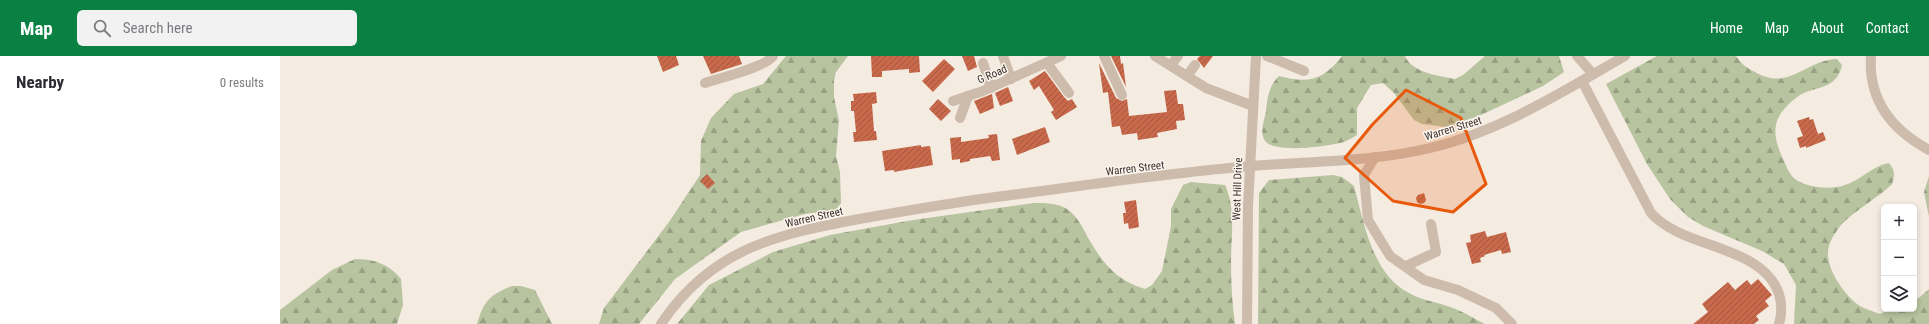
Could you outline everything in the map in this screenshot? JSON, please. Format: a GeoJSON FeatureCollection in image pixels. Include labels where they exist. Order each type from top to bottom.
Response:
{"type":"FeatureCollection","features":[{"type":"Feature","properties":{"kind":"street"},"geometry":{"type":"LineString","coordinates":[[705,83],[759,65],[770,60],[773,56]]}},
{"type":"Feature","properties":{"kind":"street"},"geometry":{"type":"LineString","coordinates":[[1002,56],[1011,79]]}},
{"type":"Feature","properties":{"kind":"street","name":"G Road"},"geometry":{"type":"LineString","coordinates":[[953,101],[991,88],[1062,56]]}},
{"type":"Feature","properties":{"kind":"street"},"geometry":{"type":"LineString","coordinates":[[1104,56],[1122,95]]}},
{"type":"Feature","properties":{"kind":"street"},"geometry":{"type":"LineString","coordinates":[[1155,56],[1206,88],[1253,106]]}},
{"type":"Feature","properties":{"kind":"street"},"geometry":{"type":"LineString","coordinates":[[1171,66],[1178,56]]}},
{"type":"Feature","properties":{"kind":"street","name":"West Hill Drive"},"geometry":{"type":"LineString","coordinates":[[1247,324],[1249,166],[1256,56]]}},
{"type":"Feature","properties":{"kind":"street"},"geometry":{"type":"LineString","coordinates":[[1267,56],[1304,71]]}},
{"type":"Feature","properties":{"kind":"street"},"geometry":{"type":"LineString","coordinates":[[1577,56],[1593,74]]}},
{"type":"Feature","properties":{"kind":"street","name":"Warren Street"},"geometry":{"type":"LineString","coordinates":[[661,324],[679,301],[711,271],[750,248],[801,231],[884,214],[961,202],[1249,166],[1375,157],[1428,149],[1485,131],[1539,106],[1624,56]]}},
{"type":"Feature","properties":{"kind":"street"},"geometry":{"type":"LineString","coordinates":[[1871,56],[1870,66],[1874,91],[1881,106],[1896,128],[1912,141],[1929,150]]}},
{"type":"Feature","properties":{"kind":"street"},"geometry":{"type":"LineString","coordinates":[[983,63],[991,88]]}},
{"type":"Feature","properties":{"kind":"street"},"geometry":{"type":"LineString","coordinates":[[1047,63],[1070,93]]}},
{"type":"Feature","properties":{"kind":"street"},"geometry":{"type":"LineString","coordinates":[[1187,76],[1195,65]]}},
{"type":"Feature","properties":{"kind":"street"},"geometry":{"type":"LineString","coordinates":[[1582,81],[1651,213],[1659,222],[1681,234],[1751,261],[1764,270],[1776,286],[1782,303],[1779,324]]}},
{"type":"Feature","properties":{"kind":"street"},"geometry":{"type":"LineString","coordinates":[[960,118],[968,96]]}},
{"type":"Feature","properties":{"kind":"street"},"geometry":{"type":"LineString","coordinates":[[1375,157],[1364,175],[1368,220],[1390,256],[1424,280],[1458,290],[1496,308],[1512,324]]}},
{"type":"Feature","properties":{"kind":"street"},"geometry":{"type":"LineString","coordinates":[[1406,266],[1436,252],[1431,224]]}},
{"type":"Feature","properties":{"kind":"highlighted area"},"geometry":{"type":"Polygon","coordinates":[[[1406,90],[1461,118],[1486,184],[1453,212],[1393,201],[1345,158],[1372,125],[1406,90]]]}},
{"type":"Feature","properties":{"kind":"green space"},"geometry":{"type":"Polygon","coordinates":[[[786,56],[848,56],[836,72],[834,80],[834,97],[839,121],[836,156],[840,172],[841,203],[836,210],[805,214],[741,232],[675,279],[639,324],[599,324],[604,308],[669,222],[700,175],[701,141],[711,118],[734,94],[763,84],[786,56]]]}},
{"type":"Feature","properties":{"kind":"green space"},"geometry":{"type":"Polygon","coordinates":[[[1342,56],[1405,56],[1409,62],[1420,70],[1434,75],[1455,79],[1463,75],[1485,56],[1559,56],[1564,72],[1543,86],[1481,115],[1446,127],[1422,124],[1414,120],[1394,93],[1383,83],[1371,85],[1357,108],[1357,135],[1351,139],[1333,144],[1299,148],[1277,147],[1269,144],[1263,136],[1263,122],[1269,92],[1279,76],[1299,80],[1315,78],[1329,70],[1342,56]]]}},
{"type":"Feature","properties":{"kind":"green space"},"geometry":{"type":"Polygon","coordinates":[[[1657,56],[1736,56],[1742,64],[1752,70],[1767,77],[1778,79],[1797,73],[1815,64],[1837,59],[1842,65],[1840,72],[1833,81],[1829,84],[1806,92],[1796,98],[1782,112],[1778,119],[1775,132],[1778,146],[1787,168],[1793,177],[1800,182],[1813,186],[1827,188],[1840,187],[1851,183],[1877,167],[1889,163],[1894,173],[1892,184],[1841,225],[1829,246],[1829,262],[1840,286],[1846,293],[1857,304],[1880,314],[1884,312],[1917,312],[1917,298],[1929,289],[1929,324],[1794,324],[1796,285],[1784,264],[1762,251],[1703,226],[1688,217],[1670,199],[1647,164],[1606,84],[1657,56]]]}},
{"type":"Feature","properties":{"kind":"green space"},"geometry":{"type":"Polygon","coordinates":[[[1333,175],[1342,177],[1354,186],[1371,246],[1378,261],[1396,284],[1414,296],[1447,306],[1485,324],[1258,324],[1259,193],[1269,180],[1333,175]]]}},
{"type":"Feature","properties":{"kind":"green space"},"geometry":{"type":"Polygon","coordinates":[[[1929,176],[1929,217],[1924,192],[1929,176]]]}},
{"type":"Feature","properties":{"kind":"green space"},"geometry":{"type":"Polygon","coordinates":[[[1191,182],[1225,185],[1228,194],[1232,213],[1231,277],[1235,324],[677,324],[709,285],[773,252],[830,235],[913,220],[1034,203],[1055,204],[1067,209],[1079,221],[1098,254],[1110,269],[1125,281],[1145,289],[1152,285],[1162,271],[1171,226],[1171,209],[1183,185],[1191,182]]]}},
{"type":"Feature","properties":{"kind":"green space"},"geometry":{"type":"Polygon","coordinates":[[[355,259],[381,263],[401,279],[403,305],[397,324],[280,324],[280,310],[332,270],[355,259]]]}},
{"type":"Feature","properties":{"kind":"green space"},"geometry":{"type":"Polygon","coordinates":[[[512,286],[521,286],[535,290],[552,324],[477,324],[482,309],[489,299],[498,292],[512,286]]]}},
{"type":"Feature","properties":{"kind":"building"},"geometry":{"type":"Polygon","coordinates":[[[657,56],[676,56],[679,65],[663,72],[657,56]]]}},
{"type":"Feature","properties":{"kind":"building"},"geometry":{"type":"Polygon","coordinates":[[[703,56],[739,56],[742,64],[711,74],[703,56]]]}},
{"type":"Feature","properties":{"kind":"building"},"geometry":{"type":"Polygon","coordinates":[[[871,56],[919,56],[920,72],[909,73],[909,69],[882,71],[882,77],[872,77],[871,56]]]}},
{"type":"Feature","properties":{"kind":"building"},"geometry":{"type":"Polygon","coordinates":[[[962,56],[974,56],[977,67],[968,71],[962,56]]]}},
{"type":"Feature","properties":{"kind":"building"},"geometry":{"type":"Polygon","coordinates":[[[1111,56],[1120,56],[1121,64],[1123,63],[1126,87],[1111,56]]]}},
{"type":"Feature","properties":{"kind":"building"},"geometry":{"type":"Polygon","coordinates":[[[1200,56],[1213,56],[1204,68],[1197,59],[1200,56]]]}},
{"type":"Feature","properties":{"kind":"building"},"geometry":{"type":"Polygon","coordinates":[[[944,59],[955,69],[933,92],[922,81],[944,59]]]}},
{"type":"Feature","properties":{"kind":"building"},"geometry":{"type":"Polygon","coordinates":[[[1099,63],[1116,98],[1122,101],[1127,99],[1129,116],[1167,112],[1164,91],[1176,90],[1178,104],[1183,104],[1185,120],[1176,121],[1177,129],[1157,133],[1158,137],[1138,140],[1137,133],[1122,135],[1120,126],[1112,127],[1108,92],[1103,93],[1099,63]]]}},
{"type":"Feature","properties":{"kind":"building"},"geometry":{"type":"Polygon","coordinates":[[[1045,71],[1064,97],[1068,101],[1072,99],[1077,107],[1056,120],[1051,112],[1054,110],[1039,86],[1034,90],[1029,81],[1045,71]]]}},
{"type":"Feature","properties":{"kind":"building"},"geometry":{"type":"Polygon","coordinates":[[[1008,87],[1013,101],[1000,106],[995,93],[1008,87]]]}},
{"type":"Feature","properties":{"kind":"building"},"geometry":{"type":"Polygon","coordinates":[[[876,92],[877,103],[872,104],[874,131],[876,131],[877,140],[854,142],[853,132],[856,132],[854,111],[851,111],[851,101],[854,101],[853,94],[876,92]]]}},
{"type":"Feature","properties":{"kind":"building"},"geometry":{"type":"Polygon","coordinates":[[[992,94],[994,108],[980,114],[974,101],[992,94]]]}},
{"type":"Feature","properties":{"kind":"building"},"geometry":{"type":"Polygon","coordinates":[[[938,99],[951,111],[941,121],[929,109],[938,99]]]}},
{"type":"Feature","properties":{"kind":"building"},"geometry":{"type":"Polygon","coordinates":[[[1809,117],[1810,120],[1813,119],[1818,134],[1823,132],[1826,140],[1806,148],[1806,146],[1800,148],[1797,138],[1803,136],[1797,121],[1809,117]]]}},
{"type":"Feature","properties":{"kind":"building"},"geometry":{"type":"Polygon","coordinates":[[[1045,127],[1050,142],[1017,155],[1012,139],[1045,127]]]}},
{"type":"Feature","properties":{"kind":"building"},"geometry":{"type":"Polygon","coordinates":[[[997,134],[1000,160],[992,161],[990,156],[970,159],[970,161],[960,163],[960,159],[952,160],[950,138],[961,137],[961,142],[989,138],[988,135],[997,134]]]}},
{"type":"Feature","properties":{"kind":"building"},"geometry":{"type":"Polygon","coordinates":[[[921,145],[921,147],[930,146],[933,165],[894,172],[894,170],[885,171],[882,151],[921,145]]]}},
{"type":"Feature","properties":{"kind":"building"},"geometry":{"type":"Polygon","coordinates":[[[707,174],[715,183],[708,189],[700,181],[707,174]]]}},
{"type":"Feature","properties":{"kind":"building"},"geometry":{"type":"Polygon","coordinates":[[[1424,193],[1426,200],[1424,203],[1420,204],[1417,202],[1416,198],[1418,195],[1424,193]]]}},
{"type":"Feature","properties":{"kind":"building"},"geometry":{"type":"Polygon","coordinates":[[[1136,200],[1139,227],[1129,229],[1128,223],[1124,224],[1123,213],[1126,213],[1124,202],[1136,200]]]}},
{"type":"Feature","properties":{"kind":"building"},"geometry":{"type":"Polygon","coordinates":[[[1485,231],[1487,237],[1506,232],[1511,252],[1502,254],[1501,250],[1484,255],[1485,256],[1480,258],[1481,262],[1472,264],[1466,243],[1471,242],[1470,235],[1485,231]]]}},
{"type":"Feature","properties":{"kind":"building"},"geometry":{"type":"Polygon","coordinates":[[[1758,279],[1772,295],[1765,301],[1769,306],[1756,316],[1759,320],[1754,324],[1693,324],[1708,312],[1702,304],[1728,282],[1735,290],[1747,280],[1751,285],[1758,279]]]}}]}
